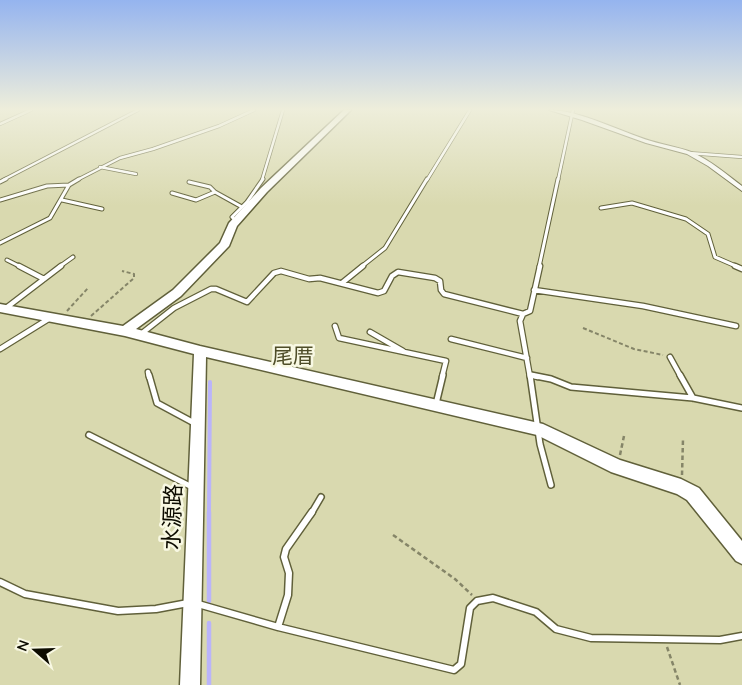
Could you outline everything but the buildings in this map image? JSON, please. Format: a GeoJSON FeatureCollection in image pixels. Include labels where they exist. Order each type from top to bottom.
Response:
{"type":"FeatureCollection","features":[{"type":"Feature","properties":{"kind":"street"},"geometry":{"type":"LineString","coordinates":[[125,331],[177,293],[225,244],[230,228],[245,208],[314,142]]}},
{"type":"Feature","properties":{"kind":"street"},"geometry":{"type":"LineString","coordinates":[[648,142],[689,153],[710,165],[742,189]]}},
{"type":"Feature","properties":{"kind":"street"},"geometry":{"type":"LineString","coordinates":[[2,309],[57,317],[125,331],[200,351],[538,429],[618,467],[681,487],[693,494],[742,555]]}},
{"type":"Feature","properties":{"kind":"street","name":"水源路"},"geometry":{"type":"LineString","coordinates":[[190,685],[200,351]]}},
{"type":"Feature","properties":{"kind":"lane"},"geometry":{"type":"LineString","coordinates":[[0,182],[77,142]]}},
{"type":"Feature","properties":{"kind":"lane"},"geometry":{"type":"LineString","coordinates":[[0,200],[47,186],[69,185],[120,158],[153,150],[175,142]]}},
{"type":"Feature","properties":{"kind":"lane"},"geometry":{"type":"LineString","coordinates":[[189,182],[210,187],[215,192],[245,208],[262,181],[274,142]]}},
{"type":"Feature","properties":{"kind":"lane"},"geometry":{"type":"LineString","coordinates":[[342,283],[385,248],[450,142]]}},
{"type":"Feature","properties":{"kind":"lane"},"geometry":{"type":"LineString","coordinates":[[140,335],[174,308],[211,289],[216,289],[247,302],[277,272],[309,279],[320,278],[378,293],[384,291],[392,276],[398,272],[435,278],[440,281],[440,290],[444,294],[523,314],[530,311],[567,142]]}},
{"type":"Feature","properties":{"kind":"lane"},"geometry":{"type":"LineString","coordinates":[[689,153],[742,157]]}},
{"type":"Feature","properties":{"kind":"lane"},"geometry":{"type":"LineString","coordinates":[[100,167],[136,174]]}},
{"type":"Feature","properties":{"kind":"lane"},"geometry":{"type":"LineString","coordinates":[[0,242],[46,220],[62,200],[69,185]]}},
{"type":"Feature","properties":{"kind":"lane"},"geometry":{"type":"LineString","coordinates":[[172,193],[196,200],[215,192]]}},
{"type":"Feature","properties":{"kind":"lane"},"geometry":{"type":"LineString","coordinates":[[62,200],[102,209]]}},
{"type":"Feature","properties":{"kind":"lane"},"geometry":{"type":"LineString","coordinates":[[601,208],[632,203],[686,219],[708,234],[715,257],[742,269]]}},
{"type":"Feature","properties":{"kind":"lane"},"geometry":{"type":"LineString","coordinates":[[2,309],[73,257]]}},
{"type":"Feature","properties":{"kind":"lane"},"geometry":{"type":"LineString","coordinates":[[7,260],[44,279]]}},
{"type":"Feature","properties":{"kind":"lane"},"geometry":{"type":"LineString","coordinates":[[534,290],[643,306],[736,326]]}},
{"type":"Feature","properties":{"kind":"lane"},"geometry":{"type":"LineString","coordinates":[[523,314],[520,321],[530,376],[535,419],[543,464],[551,485]]}},
{"type":"Feature","properties":{"kind":"lane"},"geometry":{"type":"LineString","coordinates":[[0,349],[57,317]]}},
{"type":"Feature","properties":{"kind":"lane"},"geometry":{"type":"LineString","coordinates":[[335,326],[338,338],[446,361],[436,405]]}},
{"type":"Feature","properties":{"kind":"lane"},"geometry":{"type":"LineString","coordinates":[[370,332],[406,352]]}},
{"type":"Feature","properties":{"kind":"lane"},"geometry":{"type":"LineString","coordinates":[[451,339],[527,358]]}},
{"type":"Feature","properties":{"kind":"lane"},"geometry":{"type":"LineString","coordinates":[[670,357],[693,398]]}},
{"type":"Feature","properties":{"kind":"lane"},"geometry":{"type":"LineString","coordinates":[[148,372],[157,403],[197,424]]}},
{"type":"Feature","properties":{"kind":"lane"},"geometry":{"type":"LineString","coordinates":[[530,376],[551,379],[571,387],[693,398],[742,408]]}},
{"type":"Feature","properties":{"kind":"lane"},"geometry":{"type":"LineString","coordinates":[[89,435],[195,488]]}},
{"type":"Feature","properties":{"kind":"lane"},"geometry":{"type":"LineString","coordinates":[[278,627],[288,595],[289,572],[284,557],[286,549],[292,538],[306,522],[321,497]]}},
{"type":"Feature","properties":{"kind":"lane"},"geometry":{"type":"LineString","coordinates":[[0,582],[25,594],[118,611],[156,609],[192,603],[278,627],[454,670],[462,664],[470,608],[477,600],[493,598],[536,612],[556,629],[591,638],[720,640],[742,636]]}},
{"type":"Feature","properties":{"kind":"path"},"geometry":{"type":"LineString","coordinates":[[84,323],[134,278],[134,274],[122,271]]}},
{"type":"Feature","properties":{"kind":"path"},"geometry":{"type":"LineString","coordinates":[[57,317],[88,288]]}},
{"type":"Feature","properties":{"kind":"path"},"geometry":{"type":"LineString","coordinates":[[583,328],[634,349],[670,357]]}},
{"type":"Feature","properties":{"kind":"path"},"geometry":{"type":"LineString","coordinates":[[618,467],[624,436]]}},
{"type":"Feature","properties":{"kind":"path"},"geometry":{"type":"LineString","coordinates":[[681,487],[683,439]]}},
{"type":"Feature","properties":{"kind":"path"},"geometry":{"type":"LineString","coordinates":[[393,535],[455,579],[477,600]]}},
{"type":"Feature","properties":{"kind":"path"},"geometry":{"type":"LineString","coordinates":[[665,639],[680,685]]}},
{"type":"Feature","properties":{"kind":"waterway"},"geometry":{"type":"LineString","coordinates":[[209,514],[210,382]]}},
{"type":"Feature","properties":{"kind":"waterway"},"geometry":{"type":"LineString","coordinates":[[209,514],[209,601]]}},
{"type":"Feature","properties":{"kind":"waterway"},"geometry":{"type":"LineString","coordinates":[[209,623],[209,685]]}},
{"type":"Feature","properties":{"kind":"district","name":"尾厝"},"geometry":{"type":"Point","coordinates":[293,356]}}]}
